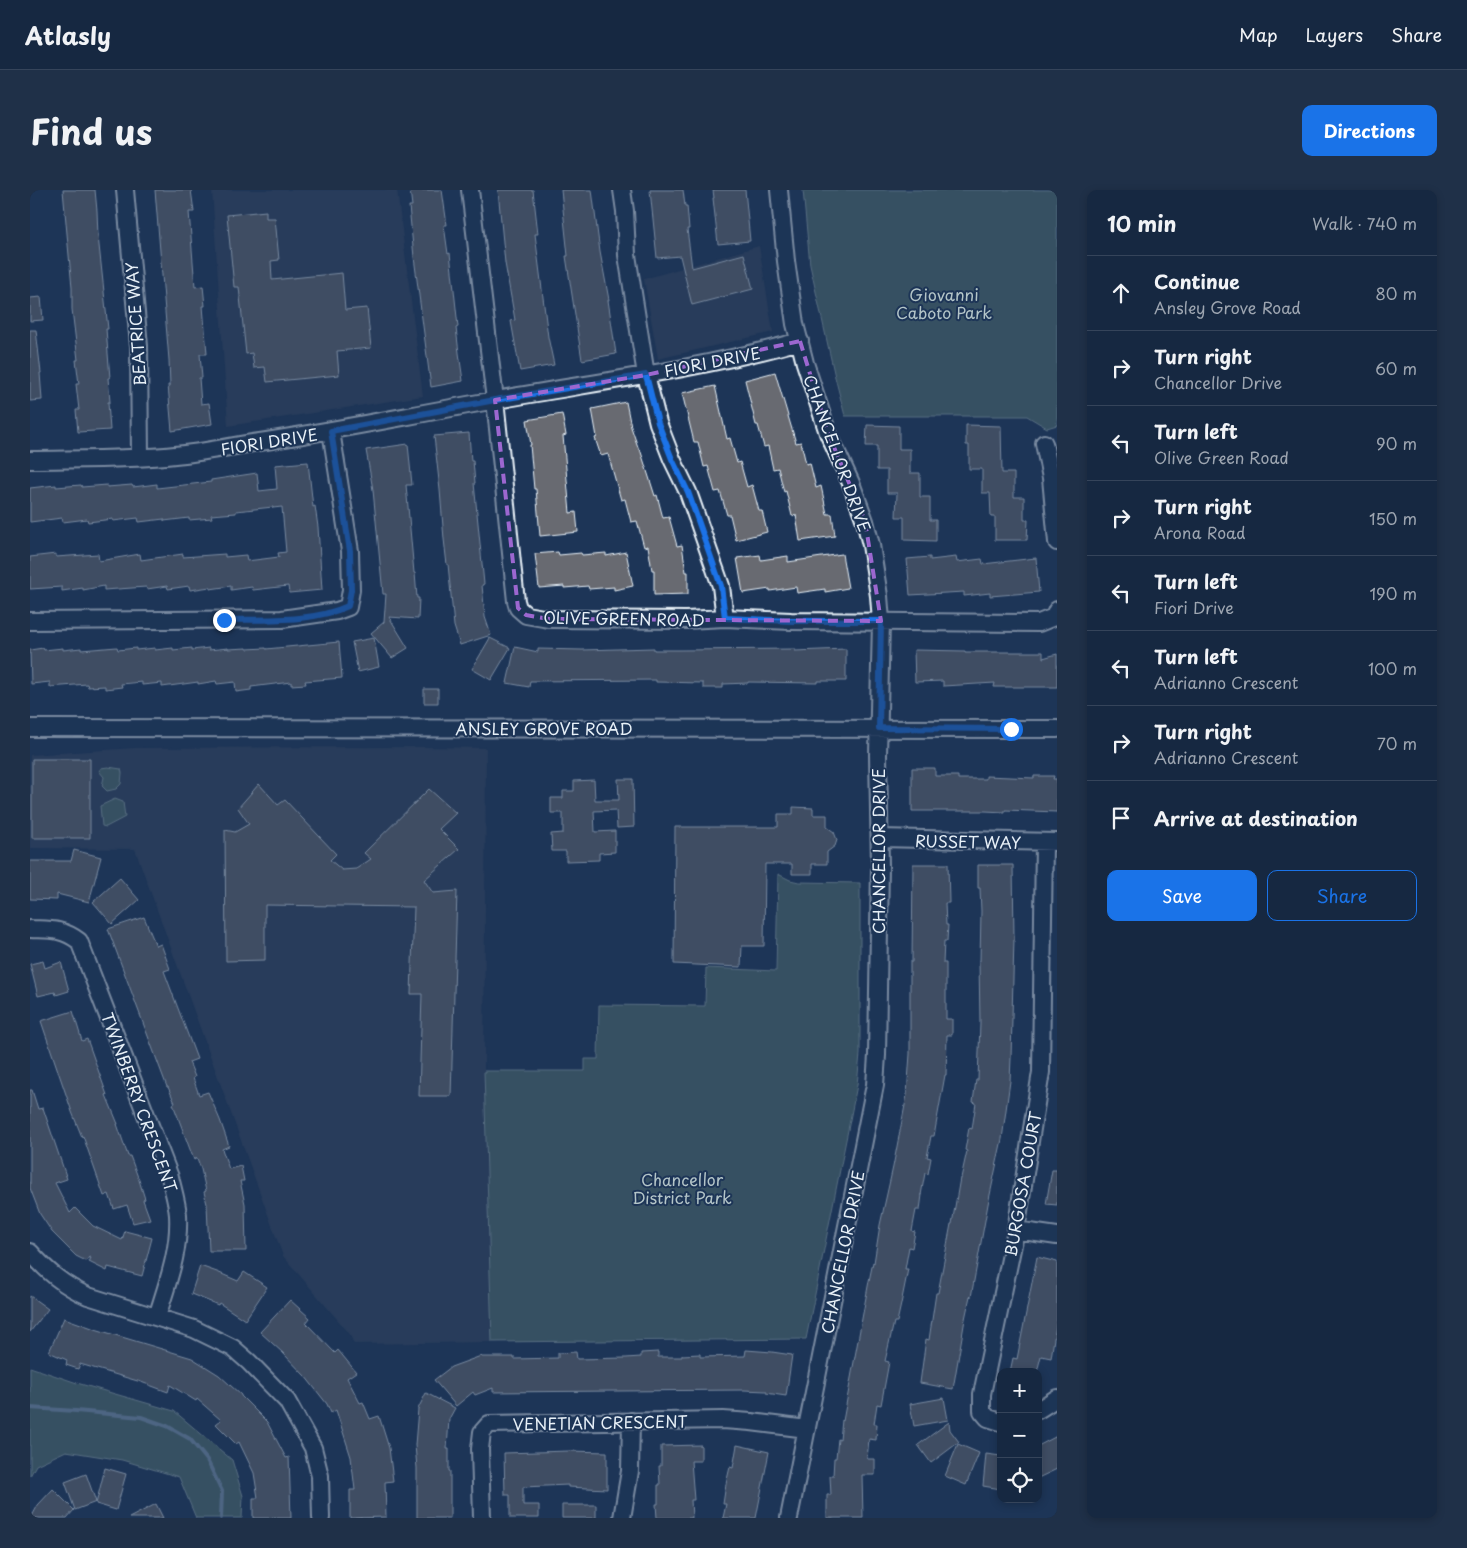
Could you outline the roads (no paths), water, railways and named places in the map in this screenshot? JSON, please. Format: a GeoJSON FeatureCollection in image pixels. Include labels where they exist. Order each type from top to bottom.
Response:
{"type":"FeatureCollection","features":[{"type":"Feature","properties":{"kind":"street","name":"BEATRICE WAY"},"geometry":{"type":"LineString","coordinates":[[125,190],[139,346],[140,457]]}},
{"type":"Feature","properties":{"kind":"street","name":"OLIVE GREEN ROAD"},"geometry":{"type":"LineString","coordinates":[[470,190],[516,601],[518,608],[526,615],[549,619],[686,620],[725,618],[792,621],[1039,623],[1054,617],[1057,610]]}},
{"type":"Feature","properties":{"kind":"street"},"geometry":{"type":"LineString","coordinates":[[622,190],[627,255],[646,375],[658,423],[672,459],[688,492],[721,586],[725,618]]}},
{"type":"Feature","properties":{"kind":"street","name":"CHANCELLOR DRIVE"},"geometry":{"type":"LineString","coordinates":[[778,190],[795,324],[804,363],[828,433],[852,483],[865,521],[875,568],[881,621],[878,756],[880,838],[878,1023],[875,1085],[789,1518]]}},
{"type":"Feature","properties":{"kind":"street","name":"FIORI DRIVE"},"geometry":{"type":"LineString","coordinates":[[30,460],[176,455],[331,431],[495,400],[646,375],[770,350],[800,341]]}},
{"type":"Feature","properties":{"kind":"street"},"geometry":{"type":"LineString","coordinates":[[30,621],[282,618],[337,612],[348,606],[351,590],[350,551],[331,431]]}},
{"type":"Feature","properties":{"kind":"street"},"geometry":{"type":"LineString","coordinates":[[1044,443],[1051,478],[1057,542]]}},
{"type":"Feature","properties":{"kind":"street","name":"ANSLEY GROVE ROAD"},"geometry":{"type":"LineString","coordinates":[[30,728],[1057,729]]}},
{"type":"Feature","properties":{"kind":"street","name":"RUSSET WAY"},"geometry":{"type":"LineString","coordinates":[[880,838],[1050,842]]}},
{"type":"Feature","properties":{"kind":"street","name":"BURGOSA COURT"},"geometry":{"type":"LineString","coordinates":[[997,1421],[988,1418],[982,1411],[982,1394],[1016,1230],[1041,1072],[1050,842]]}},
{"type":"Feature","properties":{"kind":"street","name":"TWINBERRY CRESCENT"},"geometry":{"type":"LineString","coordinates":[[30,929],[55,929],[70,934],[79,941],[170,1177],[176,1204],[178,1230],[173,1266],[157,1317]]}},
{"type":"Feature","properties":{"kind":"street"},"geometry":{"type":"LineString","coordinates":[[1016,1230],[1057,1236]]}},
{"type":"Feature","properties":{"kind":"street"},"geometry":{"type":"LineString","coordinates":[[30,1252],[52,1274],[75,1290],[194,1329],[233,1348],[287,1401],[313,1448],[320,1476],[320,1518]]}},
{"type":"Feature","properties":{"kind":"street"},"geometry":{"type":"LineString","coordinates":[[1042,1407],[1057,1398]]}},
{"type":"Feature","properties":{"kind":"street","name":"VENETIAN CRESCENT"},"geometry":{"type":"LineString","coordinates":[[482,1518],[480,1449],[482,1432],[489,1424],[723,1420],[807,1430]]}},
{"type":"Feature","properties":{"kind":"street"},"geometry":{"type":"LineString","coordinates":[[622,1518],[630,1471],[631,1421]]}},
{"type":"Feature","properties":{"kind":"waterway"},"geometry":{"type":"LineString","coordinates":[[30,1408],[141,1417],[167,1426],[190,1439],[207,1460],[222,1491],[221,1518]]}},
{"type":"Feature","properties":{"kind":"park label","name":"Giovanni Caboto Park"},"geometry":{"type":"Point","coordinates":[944,303]}},
{"type":"Feature","properties":{"kind":"park label","name":"Chancellor District Park"},"geometry":{"type":"Point","coordinates":[682,1188]}}]}
